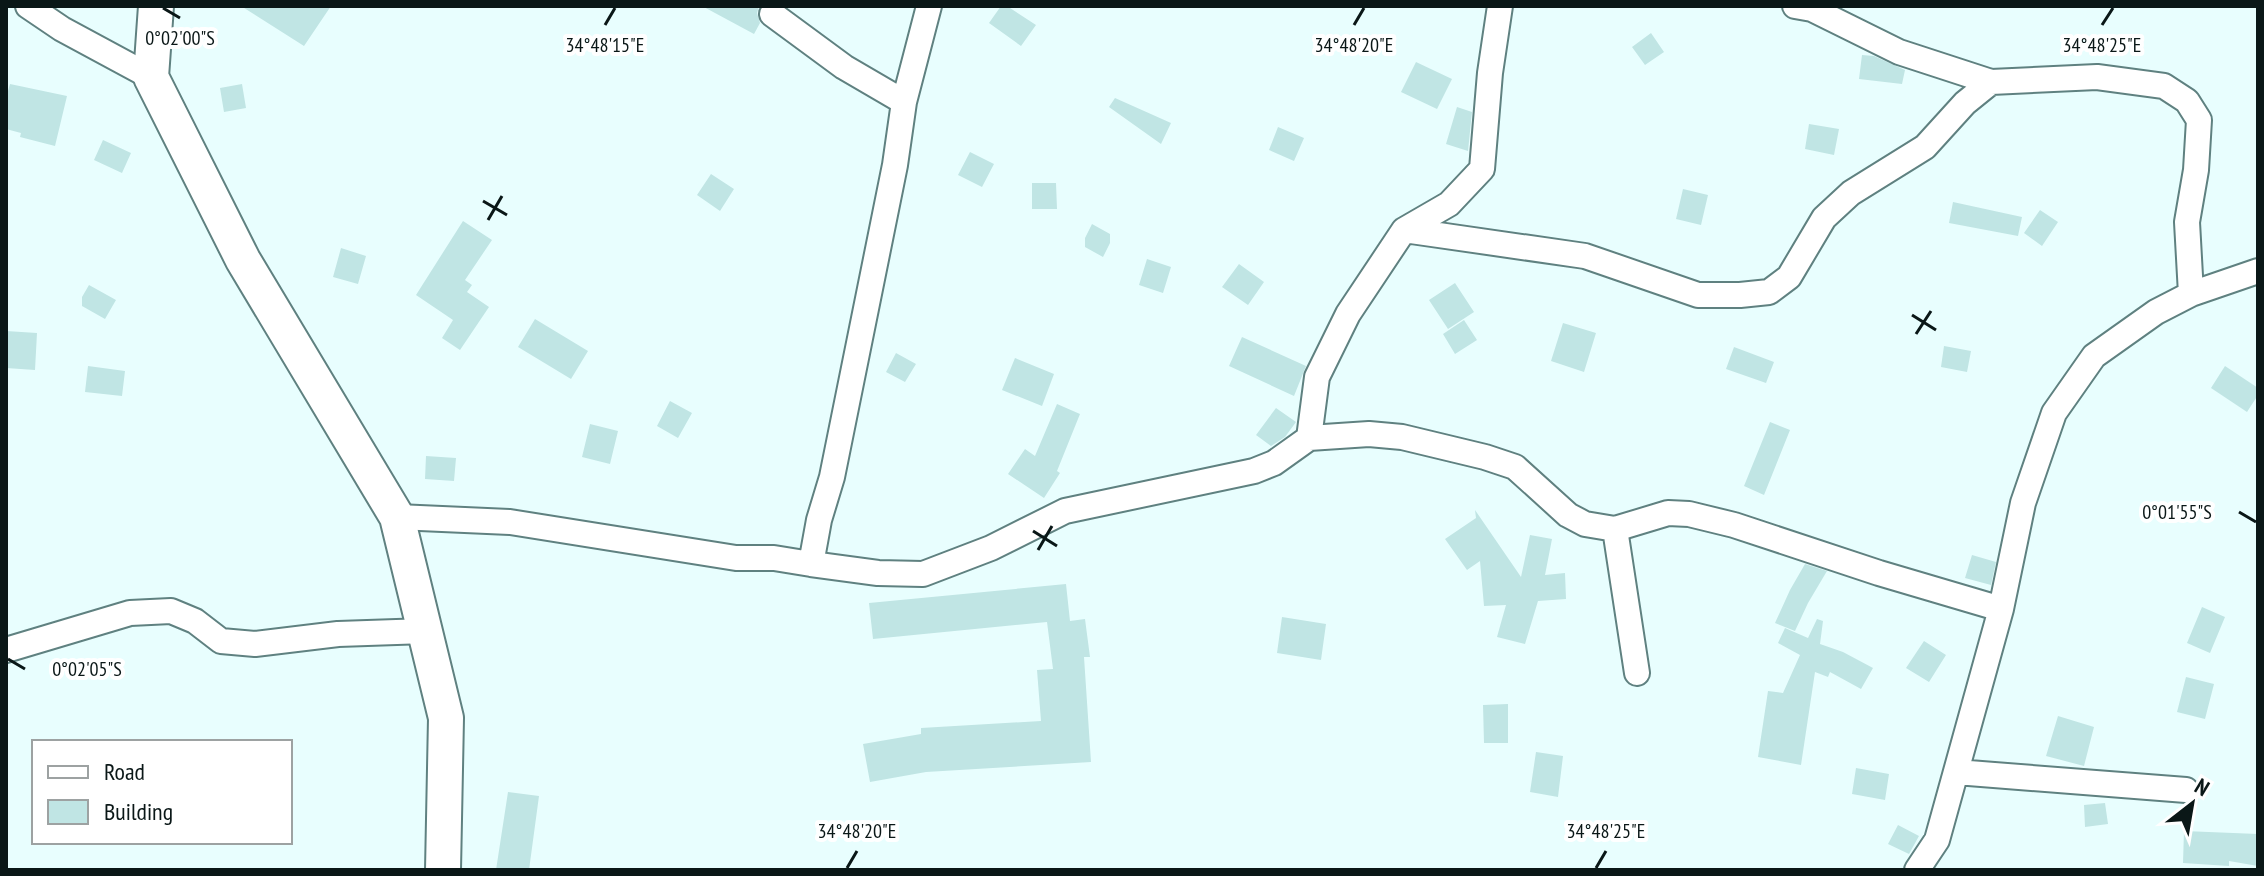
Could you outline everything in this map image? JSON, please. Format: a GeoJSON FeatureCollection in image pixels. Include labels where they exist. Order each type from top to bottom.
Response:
{"type":"FeatureCollection","features":[{"type":"Feature","properties":{"kind":"street"},"geometry":{"type":"LineString","coordinates":[[28,6],[62,29],[151,77]]}},
{"type":"Feature","properties":{"kind":"street"},"geometry":{"type":"LineString","coordinates":[[156,6],[151,77],[243,260],[397,517],[446,718],[443,870]]}},
{"type":"Feature","properties":{"kind":"street"},"geometry":{"type":"LineString","coordinates":[[811,564],[819,520],[832,477],[895,165],[904,102],[929,6]]}},
{"type":"Feature","properties":{"kind":"street"},"geometry":{"type":"LineString","coordinates":[[1309,438],[1317,377],[1348,314],[1404,230],[1449,204],[1482,169],[1490,73],[1500,6]]}},
{"type":"Feature","properties":{"kind":"street"},"geometry":{"type":"LineString","coordinates":[[1795,6],[1812,9],[1899,52],[1991,82],[2097,77],[2164,86],[2187,101],[2199,120],[2196,170],[2187,222],[2191,294]]}},
{"type":"Feature","properties":{"kind":"street"},"geometry":{"type":"LineString","coordinates":[[772,14],[844,67],[904,102]]}},
{"type":"Feature","properties":{"kind":"street"},"geometry":{"type":"LineString","coordinates":[[1404,230],[1585,256],[1698,295],[1769,292],[1789,277],[1824,218],[1851,193],[1925,147],[1965,103],[1991,82]]}},
{"type":"Feature","properties":{"kind":"street"},"geometry":{"type":"LineString","coordinates":[[1917,870],[1937,840],[2001,609],[2023,503],[2054,413],[2094,356],[2156,312],[2191,294],[2258,271]]}},
{"type":"Feature","properties":{"kind":"street"},"geometry":{"type":"LineString","coordinates":[[397,517],[510,522],[736,558],[774,558],[878,573],[923,574],[991,548],[1065,511],[1254,471],[1274,463],[1309,438],[1336,434],[1391,436],[1485,457],[1515,467],[1568,515],[1585,524],[1615,529],[1668,513],[1689,514],[2001,609]]}},
{"type":"Feature","properties":{"kind":"street"},"geometry":{"type":"LineString","coordinates":[[1615,529],[1637,673]]}},
{"type":"Feature","properties":{"kind":"street"},"geometry":{"type":"LineString","coordinates":[[6,650],[130,613],[171,611],[195,621],[221,641],[255,644],[338,634],[426,631]]}},
{"type":"Feature","properties":{"kind":"street"},"geometry":{"type":"LineString","coordinates":[[1956,772],[2186,790]]}},
{"type":"Feature","properties":{"kind":"building"},"geometry":{"type":"Polygon","coordinates":[[[241,6],[331,6],[304,46],[241,6]]]}},
{"type":"Feature","properties":{"kind":"building"},"geometry":{"type":"Polygon","coordinates":[[[702,6],[759,6],[757,13],[760,23],[754,34],[702,6]]]}},
{"type":"Feature","properties":{"kind":"building"},"geometry":{"type":"Polygon","coordinates":[[[1001,6],[1007,6],[1036,25],[1021,46],[989,23],[1001,6]]]}},
{"type":"Feature","properties":{"kind":"building"},"geometry":{"type":"Polygon","coordinates":[[[1651,33],[1664,52],[1645,65],[1632,47],[1651,33]]]}},
{"type":"Feature","properties":{"kind":"building"},"geometry":{"type":"Polygon","coordinates":[[[1862,55],[1874,56],[1905,70],[1902,84],[1859,79],[1862,55]]]}},
{"type":"Feature","properties":{"kind":"building"},"geometry":{"type":"Polygon","coordinates":[[[1416,62],[1452,79],[1437,109],[1401,92],[1416,62]]]}},
{"type":"Feature","properties":{"kind":"building"},"geometry":{"type":"Polygon","coordinates":[[[10,84],[67,96],[55,146],[20,137],[21,133],[6,129],[6,98],[10,84]]]}},
{"type":"Feature","properties":{"kind":"building"},"geometry":{"type":"Polygon","coordinates":[[[242,84],[246,108],[224,112],[220,88],[242,84]]]}},
{"type":"Feature","properties":{"kind":"building"},"geometry":{"type":"Polygon","coordinates":[[[1115,98],[1171,123],[1161,144],[1109,107],[1115,98]]]}},
{"type":"Feature","properties":{"kind":"building"},"geometry":{"type":"Polygon","coordinates":[[[1457,107],[1472,112],[1468,151],[1446,144],[1457,107]]]}},
{"type":"Feature","properties":{"kind":"building"},"geometry":{"type":"Polygon","coordinates":[[[1809,124],[1839,129],[1834,155],[1805,149],[1809,124]]]}},
{"type":"Feature","properties":{"kind":"building"},"geometry":{"type":"Polygon","coordinates":[[[1278,127],[1304,138],[1294,161],[1269,150],[1278,127]]]}},
{"type":"Feature","properties":{"kind":"building"},"geometry":{"type":"Polygon","coordinates":[[[103,140],[131,153],[122,173],[94,160],[103,140]]]}},
{"type":"Feature","properties":{"kind":"building"},"geometry":{"type":"Polygon","coordinates":[[[970,152],[994,164],[982,187],[958,175],[970,152]]]}},
{"type":"Feature","properties":{"kind":"building"},"geometry":{"type":"Polygon","coordinates":[[[711,174],[734,189],[720,211],[697,195],[711,174]]]}},
{"type":"Feature","properties":{"kind":"building"},"geometry":{"type":"Polygon","coordinates":[[[1032,183],[1056,183],[1057,209],[1032,209],[1032,183]]]}},
{"type":"Feature","properties":{"kind":"building"},"geometry":{"type":"Polygon","coordinates":[[[1683,189],[1708,195],[1701,225],[1676,219],[1683,189]]]}},
{"type":"Feature","properties":{"kind":"building"},"geometry":{"type":"Polygon","coordinates":[[[1953,202],[2022,217],[2018,236],[1949,223],[1953,202]]]}},
{"type":"Feature","properties":{"kind":"building"},"geometry":{"type":"Polygon","coordinates":[[[2040,210],[2058,222],[2042,246],[2024,233],[2040,210]]]}},
{"type":"Feature","properties":{"kind":"building"},"geometry":{"type":"Polygon","coordinates":[[[463,221],[492,240],[465,280],[472,285],[467,292],[489,307],[460,350],[442,338],[453,320],[416,295],[463,221]]]}},
{"type":"Feature","properties":{"kind":"building"},"geometry":{"type":"Polygon","coordinates":[[[1092,224],[1110,234],[1110,243],[1103,257],[1085,247],[1085,238],[1092,224]]]}},
{"type":"Feature","properties":{"kind":"building"},"geometry":{"type":"Polygon","coordinates":[[[341,248],[366,256],[358,284],[333,277],[341,248]]]}},
{"type":"Feature","properties":{"kind":"building"},"geometry":{"type":"Polygon","coordinates":[[[1147,259],[1171,267],[1163,293],[1139,285],[1147,259]]]}},
{"type":"Feature","properties":{"kind":"building"},"geometry":{"type":"Polygon","coordinates":[[[1239,264],[1264,282],[1248,305],[1222,287],[1239,264]]]}},
{"type":"Feature","properties":{"kind":"building"},"geometry":{"type":"Polygon","coordinates":[[[1455,283],[1474,312],[1448,329],[1429,300],[1455,283]]]}},
{"type":"Feature","properties":{"kind":"building"},"geometry":{"type":"Polygon","coordinates":[[[89,285],[116,300],[105,319],[82,306],[82,297],[89,285]]]}},
{"type":"Feature","properties":{"kind":"building"},"geometry":{"type":"Polygon","coordinates":[[[535,319],[588,351],[571,379],[518,347],[535,319]]]}},
{"type":"Feature","properties":{"kind":"building"},"geometry":{"type":"Polygon","coordinates":[[[1464,320],[1477,340],[1455,354],[1443,334],[1464,320]]]}},
{"type":"Feature","properties":{"kind":"building"},"geometry":{"type":"Polygon","coordinates":[[[1563,323],[1596,333],[1584,372],[1551,361],[1563,323]]]}},
{"type":"Feature","properties":{"kind":"building"},"geometry":{"type":"Polygon","coordinates":[[[6,331],[37,333],[35,370],[6,368],[6,331]]]}},
{"type":"Feature","properties":{"kind":"building"},"geometry":{"type":"Polygon","coordinates":[[[1242,337],[1306,366],[1294,396],[1229,366],[1242,337]]]}},
{"type":"Feature","properties":{"kind":"building"},"geometry":{"type":"Polygon","coordinates":[[[1944,346],[1971,351],[1967,372],[1941,367],[1944,346]]]}},
{"type":"Feature","properties":{"kind":"building"},"geometry":{"type":"Polygon","coordinates":[[[1734,347],[1774,362],[1766,383],[1726,369],[1734,347]]]}},
{"type":"Feature","properties":{"kind":"building"},"geometry":{"type":"Polygon","coordinates":[[[896,353],[916,364],[905,382],[886,372],[896,353]]]}},
{"type":"Feature","properties":{"kind":"building"},"geometry":{"type":"Polygon","coordinates":[[[1015,358],[1054,374],[1042,406],[1002,390],[1015,358]]]}},
{"type":"Feature","properties":{"kind":"building"},"geometry":{"type":"Polygon","coordinates":[[[88,366],[125,371],[122,396],[85,392],[88,366]]]}},
{"type":"Feature","properties":{"kind":"building"},"geometry":{"type":"Polygon","coordinates":[[[2225,366],[2258,388],[2258,395],[2247,412],[2211,388],[2225,366]]]}},
{"type":"Feature","properties":{"kind":"building"},"geometry":{"type":"Polygon","coordinates":[[[670,401],[692,413],[678,438],[657,426],[670,401]]]}},
{"type":"Feature","properties":{"kind":"building"},"geometry":{"type":"Polygon","coordinates":[[[1057,404],[1080,414],[1057,471],[1060,473],[1044,498],[1008,474],[1025,449],[1035,456],[1057,404]]]}},
{"type":"Feature","properties":{"kind":"building"},"geometry":{"type":"Polygon","coordinates":[[[1276,408],[1296,422],[1285,437],[1271,446],[1256,435],[1276,408]]]}},
{"type":"Feature","properties":{"kind":"building"},"geometry":{"type":"Polygon","coordinates":[[[1770,422],[1790,430],[1764,495],[1744,486],[1770,422]]]}},
{"type":"Feature","properties":{"kind":"building"},"geometry":{"type":"Polygon","coordinates":[[[590,424],[618,431],[610,464],[582,457],[590,424]]]}},
{"type":"Feature","properties":{"kind":"building"},"geometry":{"type":"Polygon","coordinates":[[[426,456],[456,458],[454,481],[425,479],[426,456]]]}},
{"type":"Feature","properties":{"kind":"building"},"geometry":{"type":"Polygon","coordinates":[[[1475,510],[1521,577],[1530,535],[1552,539],[1545,575],[1565,573],[1566,599],[1538,601],[1525,644],[1497,637],[1506,605],[1484,606],[1480,561],[1467,570],[1445,539],[1476,518],[1475,510]]]}},
{"type":"Feature","properties":{"kind":"building"},"geometry":{"type":"Polygon","coordinates":[[[1972,555],[1996,562],[1991,585],[1965,578],[1972,555]]]}},
{"type":"Feature","properties":{"kind":"building"},"geometry":{"type":"Polygon","coordinates":[[[1805,564],[1827,571],[1795,631],[1775,623],[1805,564]]]}},
{"type":"Feature","properties":{"kind":"building"},"geometry":{"type":"Polygon","coordinates":[[[1066,584],[1070,621],[1085,619],[1090,657],[1084,657],[1091,762],[926,772],[870,782],[863,744],[921,734],[921,728],[1041,721],[1037,670],[1053,669],[1047,622],[873,639],[869,603],[1066,584]]]}},
{"type":"Feature","properties":{"kind":"building"},"geometry":{"type":"Polygon","coordinates":[[[2202,607],[2225,617],[2210,653],[2187,643],[2202,607]]]}},
{"type":"Feature","properties":{"kind":"building"},"geometry":{"type":"Polygon","coordinates":[[[1282,617],[1326,624],[1321,660],[1277,653],[1282,617]]]}},
{"type":"Feature","properties":{"kind":"building"},"geometry":{"type":"Polygon","coordinates":[[[1817,619],[1823,621],[1820,644],[1873,668],[1861,689],[1830,672],[1828,677],[1815,672],[1801,765],[1758,757],[1768,691],[1783,693],[1800,655],[1778,643],[1785,628],[1808,638],[1817,619]]]}},
{"type":"Feature","properties":{"kind":"building"},"geometry":{"type":"Polygon","coordinates":[[[1924,641],[1946,655],[1929,682],[1906,668],[1924,641]]]}},
{"type":"Feature","properties":{"kind":"building"},"geometry":{"type":"Polygon","coordinates":[[[2186,677],[2214,684],[2205,719],[2177,712],[2186,677]]]}},
{"type":"Feature","properties":{"kind":"building"},"geometry":{"type":"Polygon","coordinates":[[[1508,704],[1508,743],[1484,743],[1483,705],[1508,704]]]}},
{"type":"Feature","properties":{"kind":"building"},"geometry":{"type":"Polygon","coordinates":[[[2058,716],[2094,727],[2084,766],[2046,756],[2058,716]]]}},
{"type":"Feature","properties":{"kind":"building"},"geometry":{"type":"Polygon","coordinates":[[[1536,752],[1563,756],[1558,797],[1530,792],[1536,752]]]}},
{"type":"Feature","properties":{"kind":"building"},"geometry":{"type":"Polygon","coordinates":[[[1856,768],[1889,774],[1885,800],[1852,794],[1856,768]]]}},
{"type":"Feature","properties":{"kind":"building"},"geometry":{"type":"Polygon","coordinates":[[[508,792],[539,796],[529,870],[496,870],[508,792]]]}},
{"type":"Feature","properties":{"kind":"building"},"geometry":{"type":"Polygon","coordinates":[[[2105,803],[2108,824],[2085,827],[2084,805],[2105,803]]]}},
{"type":"Feature","properties":{"kind":"building"},"geometry":{"type":"Polygon","coordinates":[[[1898,825],[1919,836],[1909,854],[1888,844],[1898,825]]]}},
{"type":"Feature","properties":{"kind":"building"},"geometry":{"type":"Polygon","coordinates":[[[2184,831],[2258,834],[2258,866],[2229,861],[2229,866],[2183,863],[2184,831]]]}}]}
